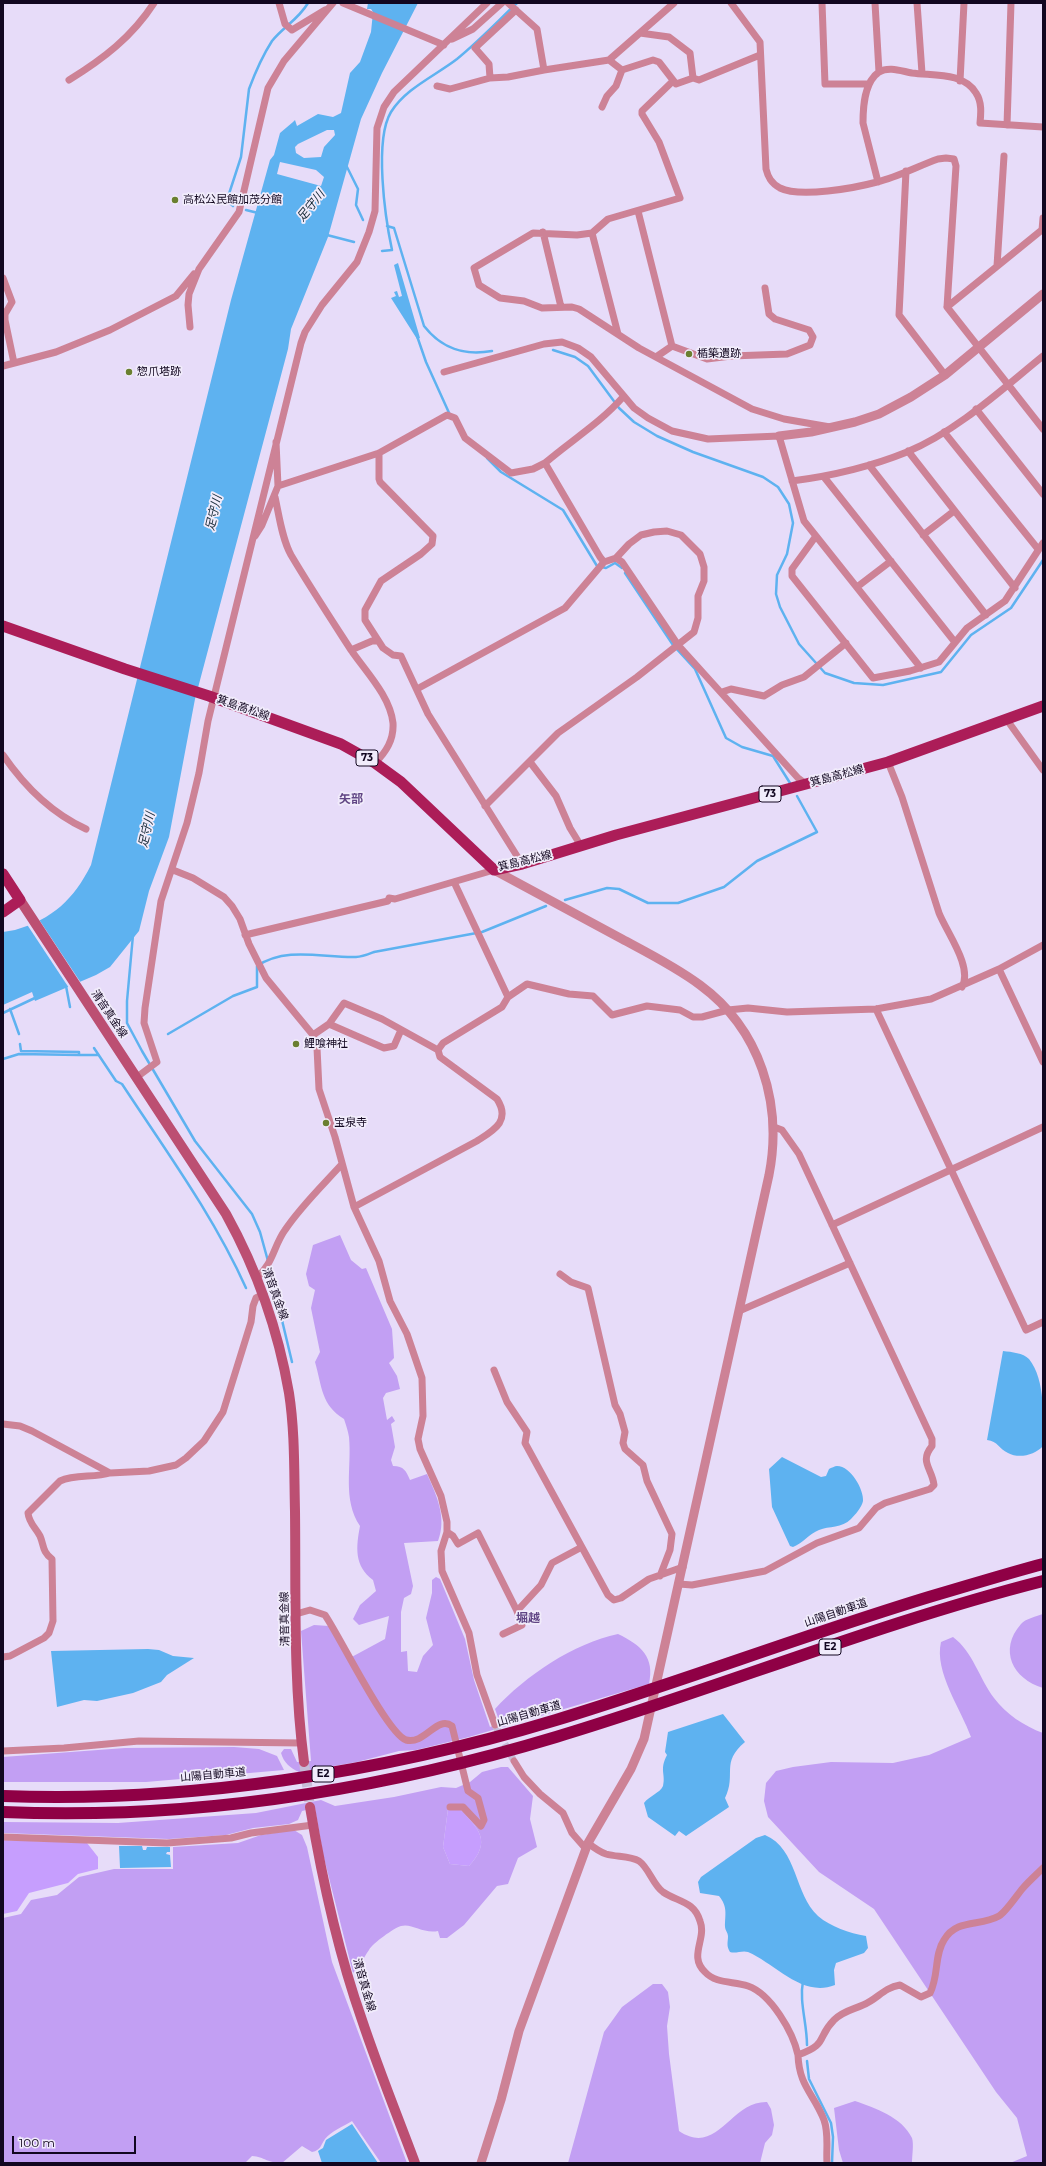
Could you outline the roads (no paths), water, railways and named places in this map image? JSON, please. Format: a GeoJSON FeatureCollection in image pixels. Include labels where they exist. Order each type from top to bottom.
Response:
{"type":"FeatureCollection","features":[{"type":"Feature","properties":{"kind":"highway","name":"山陽自動車道"},"geometry":{"type":"LineString","coordinates":[[3,1796],[75,1797],[157,1793],[247,1785],[351,1770],[478,1742],[634,1695],[879,1612],[1043,1564]]}},
{"type":"Feature","properties":{"kind":"highway","name":"E2"},"geometry":{"type":"LineString","coordinates":[[3,1812],[157,1811],[298,1795],[355,1786],[482,1758],[631,1713],[884,1629],[1043,1581]]}},
{"type":"Feature","properties":{"kind":"main road","name":"箕島高松線"},"geometry":{"type":"LineString","coordinates":[[3,626],[131,671],[212,697],[341,744],[375,763],[400,782],[494,870],[522,864],[581,846],[888,762],[1043,706]]}},
{"type":"Feature","properties":{"kind":"main road"},"geometry":{"type":"LineString","coordinates":[[3,874],[20,900],[3,912]]}},
{"type":"Feature","properties":{"kind":"main road","name":"清音真金線"},"geometry":{"type":"LineString","coordinates":[[20,900],[226,1214],[264,1294],[281,1352],[292,1417],[296,1614],[301,1742],[304,1762]]}},
{"type":"Feature","properties":{"kind":"main road","name":"清音真金線"},"geometry":{"type":"LineString","coordinates":[[310,1807],[334,1919],[353,1993],[414,2163]]}},
{"type":"Feature","properties":{"kind":"street"},"geometry":{"type":"LineString","coordinates":[[69,80],[96,63],[130,35],[154,3]]}},
{"type":"Feature","properties":{"kind":"street"},"geometry":{"type":"LineString","coordinates":[[279,3],[288,27],[294,29],[333,4]]}},
{"type":"Feature","properties":{"kind":"street"},"geometry":{"type":"LineString","coordinates":[[343,3],[442,44]]}},
{"type":"Feature","properties":{"kind":"street"},"geometry":{"type":"LineString","coordinates":[[450,39],[487,3]]}},
{"type":"Feature","properties":{"kind":"street"},"geometry":{"type":"LineString","coordinates":[[137,1077],[157,1062],[157,1057],[144,1023],[161,901],[165,884],[173,870],[187,823],[212,697],[276,438],[305,332],[322,305],[358,262],[369,232],[375,211],[376,138],[384,107],[394,92],[442,44],[473,28],[502,3]]}},
{"type":"Feature","properties":{"kind":"street"},"geometry":{"type":"LineString","coordinates":[[437,86],[450,89],[490,78],[508,78],[544,70],[609,60],[674,3]]}},
{"type":"Feature","properties":{"kind":"street"},"geometry":{"type":"LineString","coordinates":[[731,3],[760,42],[766,168],[768,177],[773,184],[788,191],[802,192],[878,182],[938,160],[946,158],[954,160],[956,166],[947,307],[1043,429]]}},
{"type":"Feature","properties":{"kind":"street"},"geometry":{"type":"LineString","coordinates":[[822,3],[825,84],[868,84]]}},
{"type":"Feature","properties":{"kind":"street"},"geometry":{"type":"LineString","coordinates":[[875,3],[879,72]]}},
{"type":"Feature","properties":{"kind":"street"},"geometry":{"type":"LineString","coordinates":[[917,3],[922,73]]}},
{"type":"Feature","properties":{"kind":"street"},"geometry":{"type":"LineString","coordinates":[[960,81],[964,3]]}},
{"type":"Feature","properties":{"kind":"street"},"geometry":{"type":"LineString","coordinates":[[1007,125],[1011,3]]}},
{"type":"Feature","properties":{"kind":"street"},"geometry":{"type":"LineString","coordinates":[[3,366],[56,352],[110,330],[176,296],[199,269],[239,212],[263,106],[275,74],[284,61],[333,4]]}},
{"type":"Feature","properties":{"kind":"street"},"geometry":{"type":"LineString","coordinates":[[490,78],[489,64],[475,48],[512,7],[537,29],[544,70]]}},
{"type":"Feature","properties":{"kind":"street"},"geometry":{"type":"LineString","coordinates":[[640,33],[669,37],[690,53],[693,78]]}},
{"type":"Feature","properties":{"kind":"street"},"geometry":{"type":"LineString","coordinates":[[622,70],[653,60],[659,62],[676,84],[693,78],[699,80],[705,78],[760,55]]}},
{"type":"Feature","properties":{"kind":"street"},"geometry":{"type":"LineString","coordinates":[[609,60],[622,70]]}},
{"type":"Feature","properties":{"kind":"street"},"geometry":{"type":"LineString","coordinates":[[878,182],[863,123],[864,103],[868,84],[879,72],[895,69],[949,76],[969,85],[976,93],[980,102],[980,123],[1043,127]]}},
{"type":"Feature","properties":{"kind":"street"},"geometry":{"type":"LineString","coordinates":[[602,107],[607,96],[616,86],[622,70]]}},
{"type":"Feature","properties":{"kind":"street"},"geometry":{"type":"LineString","coordinates":[[673,81],[642,111],[642,114],[659,142],[680,198],[608,219],[592,233],[577,235],[543,232],[533,233],[474,268],[479,285],[494,295],[524,301],[542,308],[561,306],[579,309],[656,357],[687,372],[735,400],[767,415],[836,427]]}},
{"type":"Feature","properties":{"kind":"street"},"geometry":{"type":"LineString","coordinates":[[997,266],[1004,156]]}},
{"type":"Feature","properties":{"kind":"street"},"geometry":{"type":"LineString","coordinates":[[906,171],[899,315],[945,375]]}},
{"type":"Feature","properties":{"kind":"street"},"geometry":{"type":"LineString","coordinates":[[638,211],[672,346]]}},
{"type":"Feature","properties":{"kind":"street"},"geometry":{"type":"LineString","coordinates":[[947,307],[1043,230],[1043,218]]}},
{"type":"Feature","properties":{"kind":"street"},"geometry":{"type":"LineString","coordinates":[[543,232],[561,306]]}},
{"type":"Feature","properties":{"kind":"street"},"geometry":{"type":"LineString","coordinates":[[592,233],[618,334]]}},
{"type":"Feature","properties":{"kind":"street"},"geometry":{"type":"LineString","coordinates":[[190,327],[188,305],[189,294],[199,269]]}},
{"type":"Feature","properties":{"kind":"street"},"geometry":{"type":"LineString","coordinates":[[3,278],[12,302],[5,314],[5,320],[14,363]]}},
{"type":"Feature","properties":{"kind":"street"},"geometry":{"type":"LineString","coordinates":[[672,346],[707,359],[732,356],[787,354],[810,345],[813,337],[809,330],[775,319],[769,314],[765,288]]}},
{"type":"Feature","properties":{"kind":"street"},"geometry":{"type":"LineString","coordinates":[[444,372],[544,344],[562,342],[578,348],[591,357],[623,397],[648,418],[683,435],[708,439],[779,436],[836,427],[879,414],[911,397],[945,375],[978,346],[1043,294]]}},
{"type":"Feature","properties":{"kind":"street"},"geometry":{"type":"LineString","coordinates":[[656,357],[672,346]]}},
{"type":"Feature","properties":{"kind":"street"},"geometry":{"type":"LineString","coordinates":[[792,481],[824,477],[869,465],[908,451],[944,432],[1042,359]]}},
{"type":"Feature","properties":{"kind":"street"},"geometry":{"type":"LineString","coordinates":[[278,486],[379,453],[450,416],[465,438],[511,473],[533,469],[545,463],[572,441],[585,434],[623,397]]}},
{"type":"Feature","properties":{"kind":"street"},"geometry":{"type":"LineString","coordinates":[[976,409],[1043,494]]}},
{"type":"Feature","properties":{"kind":"street"},"geometry":{"type":"LineString","coordinates":[[944,432],[1038,549]]}},
{"type":"Feature","properties":{"kind":"street"},"geometry":{"type":"LineString","coordinates":[[779,436],[804,521],[922,668]]}},
{"type":"Feature","properties":{"kind":"street"},"geometry":{"type":"LineString","coordinates":[[252,539],[262,525],[278,486],[278,456],[276,438]]}},
{"type":"Feature","properties":{"kind":"street"},"geometry":{"type":"LineString","coordinates":[[908,451],[1015,588]]}},
{"type":"Feature","properties":{"kind":"street"},"geometry":{"type":"LineString","coordinates":[[379,453],[380,482],[433,536],[434,540],[432,544],[421,554],[381,581],[365,610],[365,620],[377,641],[393,655],[401,656],[428,714],[522,864]]}},
{"type":"Feature","properties":{"kind":"street"},"geometry":{"type":"LineString","coordinates":[[545,463],[602,565]]}},
{"type":"Feature","properties":{"kind":"street"},"geometry":{"type":"LineString","coordinates":[[869,465],[986,615]]}},
{"type":"Feature","properties":{"kind":"street"},"geometry":{"type":"LineString","coordinates":[[824,477],[954,641]]}},
{"type":"Feature","properties":{"kind":"street"},"geometry":{"type":"LineString","coordinates":[[274,497],[291,554],[351,650],[383,696],[393,724],[386,752],[375,763]]}},
{"type":"Feature","properties":{"kind":"street"},"geometry":{"type":"LineString","coordinates":[[923,535],[954,511]]}},
{"type":"Feature","properties":{"kind":"street"},"geometry":{"type":"LineString","coordinates":[[417,690],[565,608],[602,565],[616,558],[642,535],[667,531],[681,535],[700,554],[704,567],[704,581],[698,596],[698,618],[694,632],[637,677],[558,733],[485,806]]}},
{"type":"Feature","properties":{"kind":"street"},"geometry":{"type":"LineString","coordinates":[[816,536],[792,569],[792,576],[873,678],[922,668],[939,662],[954,641],[967,628],[1005,601],[1015,588],[1043,543]]}},
{"type":"Feature","properties":{"kind":"street"},"geometry":{"type":"LineString","coordinates":[[616,558],[622,562],[676,646],[722,692],[798,778],[806,784]]}},
{"type":"Feature","properties":{"kind":"street"},"geometry":{"type":"LineString","coordinates":[[857,587],[891,561]]}},
{"type":"Feature","properties":{"kind":"street"},"geometry":{"type":"LineString","coordinates":[[351,650],[372,641],[377,641]]}},
{"type":"Feature","properties":{"kind":"street"},"geometry":{"type":"LineString","coordinates":[[722,692],[731,689],[764,696],[782,685],[798,681],[846,643]]}},
{"type":"Feature","properties":{"kind":"street"},"geometry":{"type":"LineString","coordinates":[[1007,720],[1043,770]]}},
{"type":"Feature","properties":{"kind":"street"},"geometry":{"type":"LineString","coordinates":[[3,755],[15,772],[44,803],[67,820],[86,829]]}},
{"type":"Feature","properties":{"kind":"street"},"geometry":{"type":"LineString","coordinates":[[530,762],[556,796],[570,828],[581,846]]}},
{"type":"Feature","properties":{"kind":"street"},"geometry":{"type":"LineString","coordinates":[[888,762],[902,796],[939,913],[946,931],[963,962],[965,980],[961,987]]}},
{"type":"Feature","properties":{"kind":"street"},"geometry":{"type":"LineString","coordinates":[[173,870],[193,878],[224,897],[240,919],[245,935],[266,978],[313,1035],[317,1048],[319,1089],[335,1137],[354,1207],[379,1262],[390,1301],[407,1334],[422,1378],[423,1409],[418,1439],[420,1449],[441,1496],[447,1522],[447,1532],[441,1551],[442,1571],[469,1633],[477,1675],[495,1726]]}},
{"type":"Feature","properties":{"kind":"street"},"geometry":{"type":"LineString","coordinates":[[245,935],[388,901],[388,898],[395,899],[494,870],[684,974],[713,995],[728,1010],[744,1032],[763,1070],[772,1107],[774,1127],[772,1164],[651,1714],[638,1755],[587,1846],[519,2031],[501,2100],[481,2163]]}},
{"type":"Feature","properties":{"kind":"street"},"geometry":{"type":"LineString","coordinates":[[454,882],[508,997]]}},
{"type":"Feature","properties":{"kind":"street"},"geometry":{"type":"LineString","coordinates":[[438,1050],[443,1043],[502,1007],[508,997],[527,984],[569,994],[593,996],[612,1015],[647,1006],[680,1010],[693,1017],[702,1018],[728,1010],[748,1008],[787,1012],[829,1012],[876,1009],[931,999],[999,969],[1043,945]]}},
{"type":"Feature","properties":{"kind":"street"},"geometry":{"type":"LineString","coordinates":[[999,969],[1043,1062]]}},
{"type":"Feature","properties":{"kind":"street"},"geometry":{"type":"LineString","coordinates":[[313,1035],[329,1024],[344,1002],[438,1050],[440,1057],[497,1099],[502,1109],[500,1122],[493,1130],[477,1141],[354,1207]]}},
{"type":"Feature","properties":{"kind":"street"},"geometry":{"type":"LineString","coordinates":[[876,1009],[1026,1330],[1043,1322]]}},
{"type":"Feature","properties":{"kind":"street"},"geometry":{"type":"LineString","coordinates":[[329,1024],[384,1048],[394,1046],[401,1030]]}},
{"type":"Feature","properties":{"kind":"street"},"geometry":{"type":"LineString","coordinates":[[679,1584],[692,1585],[765,1571],[817,1543],[859,1528],[876,1508],[885,1503],[930,1488],[934,1485],[933,1476],[926,1460],[927,1452],[932,1446],[932,1439],[799,1154],[782,1130],[774,1127]]}},
{"type":"Feature","properties":{"kind":"street"},"geometry":{"type":"LineString","coordinates":[[832,1225],[1043,1127]]}},
{"type":"Feature","properties":{"kind":"street"},"geometry":{"type":"LineString","coordinates":[[257,1277],[265,1270],[270,1262],[283,1232],[292,1219],[342,1164]]}},
{"type":"Feature","properties":{"kind":"street"},"geometry":{"type":"LineString","coordinates":[[739,1311],[850,1263]]}},
{"type":"Feature","properties":{"kind":"street"},"geometry":{"type":"LineString","coordinates":[[560,1274],[571,1282],[588,1288],[615,1405],[620,1414],[625,1432],[623,1443],[625,1450],[643,1465],[647,1481],[672,1534],[670,1550],[660,1576]]}},
{"type":"Feature","properties":{"kind":"street"},"geometry":{"type":"LineString","coordinates":[[3,1657],[10,1656],[44,1638],[49,1633],[53,1621],[52,1559],[43,1549],[40,1536],[32,1526],[28,1513],[60,1481],[66,1478],[98,1477],[110,1473],[165,1468],[186,1458],[204,1441],[222,1412],[251,1322],[253,1306],[256,1298],[264,1294]]}},
{"type":"Feature","properties":{"kind":"street"},"geometry":{"type":"LineString","coordinates":[[494,1370],[507,1402],[527,1432],[525,1443],[580,1548],[608,1595],[614,1600],[621,1598],[649,1579],[683,1567]]}},
{"type":"Feature","properties":{"kind":"street"},"geometry":{"type":"LineString","coordinates":[[3,1424],[20,1426],[32,1431],[110,1473]]}},
{"type":"Feature","properties":{"kind":"street"},"geometry":{"type":"LineString","coordinates":[[447,1532],[453,1536],[458,1544],[478,1533],[518,1611],[522,1625],[503,1634]]}},
{"type":"Feature","properties":{"kind":"street"},"geometry":{"type":"LineString","coordinates":[[518,1611],[541,1584],[552,1563],[580,1548]]}},
{"type":"Feature","properties":{"kind":"street"},"geometry":{"type":"LineString","coordinates":[[296,1614],[310,1610],[325,1615],[387,1720],[402,1738],[410,1741],[419,1738],[431,1732],[441,1723],[448,1722],[452,1726],[468,1791],[478,1798],[484,1820],[481,1826],[463,1807],[450,1807]]}},
{"type":"Feature","properties":{"kind":"street"},"geometry":{"type":"LineString","coordinates":[[3,1750],[64,1748],[139,1741],[301,1742]]}},
{"type":"Feature","properties":{"kind":"street"},"geometry":{"type":"LineString","coordinates":[[514,1761],[524,1777],[540,1794],[560,1809],[576,1839],[605,1854],[640,1862],[663,1892],[687,1902],[692,1907],[701,1923],[696,1956],[701,1969],[723,1982],[749,1986],[762,1995],[789,2028],[798,2055],[799,2069],[802,2080],[824,2119],[826,2128],[827,2163]]}},
{"type":"Feature","properties":{"kind":"street"},"geometry":{"type":"LineString","coordinates":[[3,1837],[167,1843],[231,1838],[251,1833],[313,1825]]}},
{"type":"Feature","properties":{"kind":"street"},"geometry":{"type":"LineString","coordinates":[[798,2055],[814,2049],[822,2041],[832,2022],[842,2012],[865,2005],[890,1987],[900,1985],[921,1997],[930,1993],[938,1966],[939,1950],[951,1931],[960,1925],[999,1916],[1043,1868]]}},
{"type":"Feature","properties":{"kind":"water","name":"足守川"},"geometry":{"type":"Polygon","coordinates":[[[368,3],[418,3],[382,73],[361,119],[328,237],[291,329],[288,349],[195,699],[169,837],[149,891],[139,931],[110,967],[96,975],[35,1001],[32,992],[3,1005],[3,932],[15,930],[41,920],[51,914],[70,898],[91,865],[231,300],[270,160],[274,155],[280,133],[295,120],[297,126],[318,114],[333,117],[341,113],[350,73],[360,62],[371,32],[373,12],[371,9],[367,9],[368,3]],[[327,130],[298,144],[295,147],[296,153],[304,158],[321,157],[324,147],[335,135],[334,130],[327,130]],[[280,162],[277,174],[321,186],[324,177],[316,170],[280,162]]]}},
{"type":"Feature","properties":{"kind":"water"},"geometry":{"type":"Polygon","coordinates":[[[398,263],[420,338],[417,339],[391,298],[396,296],[394,292],[397,291],[399,297],[402,296],[394,265],[398,263]]]}},
{"type":"Feature","properties":{"kind":"water"},"geometry":{"type":"Polygon","coordinates":[[[1003,1351],[1021,1354],[1029,1359],[1038,1378],[1041,1389],[1043,1446],[1031,1454],[1022,1456],[1012,1455],[996,1443],[987,1440],[1003,1351]]]}},
{"type":"Feature","properties":{"kind":"water"},"geometry":{"type":"Polygon","coordinates":[[[782,1457],[821,1477],[826,1476],[829,1469],[835,1466],[842,1467],[847,1470],[856,1479],[863,1496],[863,1501],[860,1508],[853,1517],[844,1524],[819,1530],[797,1545],[793,1547],[790,1546],[772,1507],[769,1469],[782,1457]]]}},
{"type":"Feature","properties":{"kind":"water"},"geometry":{"type":"Polygon","coordinates":[[[159,1650],[173,1656],[194,1658],[167,1675],[161,1682],[133,1693],[97,1701],[84,1700],[57,1707],[51,1651],[159,1650]]]}},
{"type":"Feature","properties":{"kind":"water"},"geometry":{"type":"Polygon","coordinates":[[[723,1714],[745,1742],[737,1749],[731,1763],[730,1782],[725,1798],[729,1807],[686,1836],[679,1831],[675,1836],[648,1817],[644,1803],[663,1786],[663,1764],[667,1755],[665,1752],[668,1732],[723,1714]]]}},
{"type":"Feature","properties":{"kind":"water"},"geometry":{"type":"Polygon","coordinates":[[[765,1835],[776,1842],[784,1850],[804,1896],[810,1907],[818,1916],[840,1929],[866,1936],[868,1948],[864,1953],[836,1963],[834,1970],[835,1985],[823,1988],[811,1987],[790,1978],[748,1952],[730,1952],[728,1946],[728,1935],[725,1928],[724,1904],[722,1900],[719,1896],[700,1893],[698,1882],[701,1877],[756,1838],[765,1835]]]}},
{"type":"Feature","properties":{"kind":"water"},"geometry":{"type":"Polygon","coordinates":[[[119,1846],[142,1846],[143,1850],[146,1850],[147,1847],[170,1847],[170,1852],[167,1852],[166,1854],[170,1855],[171,1867],[120,1868],[119,1846]]]}},
{"type":"Feature","properties":{"kind":"water"},"geometry":{"type":"Polygon","coordinates":[[[352,2124],[378,2163],[322,2163],[318,2151],[323,2148],[326,2140],[352,2124]]]}},
{"type":"Feature","properties":{"kind":"waterway"},"geometry":{"type":"LineString","coordinates":[[233,206],[227,200],[241,157],[249,89],[259,64],[272,41],[300,14],[308,3]]}},
{"type":"Feature","properties":{"kind":"waterway"},"geometry":{"type":"LineString","coordinates":[[382,251],[392,250],[386,218],[382,179],[383,141],[386,125],[391,112],[413,89],[457,59],[517,3]]}},
{"type":"Feature","properties":{"kind":"waterway"},"geometry":{"type":"LineString","coordinates":[[346,165],[358,189],[356,205],[363,220]]}},
{"type":"Feature","properties":{"kind":"waterway"},"geometry":{"type":"LineString","coordinates":[[246,210],[258,213]]}},
{"type":"Feature","properties":{"kind":"waterway"},"geometry":{"type":"LineString","coordinates":[[387,226],[394,228],[424,326],[438,340],[454,349],[472,352],[492,351]]}},
{"type":"Feature","properties":{"kind":"waterway"},"geometry":{"type":"LineString","coordinates":[[327,235],[354,242]]}},
{"type":"Feature","properties":{"kind":"waterway"},"geometry":{"type":"LineString","coordinates":[[417,336],[426,362],[450,415]]}},
{"type":"Feature","properties":{"kind":"waterway"},"geometry":{"type":"LineString","coordinates":[[553,350],[575,357],[588,366],[619,408],[634,422],[657,436],[693,452],[763,477],[778,487],[789,504],[793,523],[787,554],[777,575],[776,594],[780,607],[799,644],[825,673],[854,683],[883,685],[941,672],[971,635],[1011,608],[1043,560]]}},
{"type":"Feature","properties":{"kind":"waterway"},"geometry":{"type":"LineString","coordinates":[[487,458],[501,472],[563,510],[597,566],[606,568],[615,563],[622,568]]}},
{"type":"Feature","properties":{"kind":"waterway"},"geometry":{"type":"LineString","coordinates":[[625,573],[673,645],[695,669],[726,738],[742,747],[773,756],[790,783]]}},
{"type":"Feature","properties":{"kind":"waterway"},"geometry":{"type":"LineString","coordinates":[[565,900],[607,888],[619,889],[648,903],[678,903],[724,887],[757,861],[817,832],[797,796]]}},
{"type":"Feature","properties":{"kind":"waterway"},"geometry":{"type":"LineString","coordinates":[[168,1034],[233,996],[257,987],[257,966],[280,956],[305,954],[356,957],[374,952],[482,932],[546,906]]}},
{"type":"Feature","properties":{"kind":"waterway"},"geometry":{"type":"LineString","coordinates":[[133,935],[127,1001],[127,1023],[195,1141],[252,1214],[260,1232],[268,1261]]}},
{"type":"Feature","properties":{"kind":"waterway"},"geometry":{"type":"LineString","coordinates":[[66,986],[70,1007]]}},
{"type":"Feature","properties":{"kind":"waterway"},"geometry":{"type":"LineString","coordinates":[[3,1013],[37,997]]}},
{"type":"Feature","properties":{"kind":"waterway"},"geometry":{"type":"LineString","coordinates":[[10,1009],[19,1034]]}},
{"type":"Feature","properties":{"kind":"waterway"},"geometry":{"type":"LineString","coordinates":[[20,1044],[21,1051],[79,1052],[79,1055],[97,1055]]}},
{"type":"Feature","properties":{"kind":"waterway"},"geometry":{"type":"LineString","coordinates":[[94,1048],[116,1081],[122,1084],[204,1209],[246,1288]]}},
{"type":"Feature","properties":{"kind":"waterway"},"geometry":{"type":"LineString","coordinates":[[3,1059],[19,1054],[79,1055]]}},
{"type":"Feature","properties":{"kind":"waterway"},"geometry":{"type":"LineString","coordinates":[[269,1266],[292,1362]]}},
{"type":"Feature","properties":{"kind":"waterway"},"geometry":{"type":"LineString","coordinates":[[803,1981],[802,1997],[807,2045]]}},
{"type":"Feature","properties":{"kind":"waterway"},"geometry":{"type":"LineString","coordinates":[[807,2061],[809,2079],[831,2123],[833,2137],[832,2163]]}},
{"type":"Feature","properties":{"kind":"tunnel"},"geometry":{"type":"LineString","coordinates":[[495,1725],[514,1761]]}},
{"type":"Feature","properties":{"kind":"tunnel"},"geometry":{"type":"LineString","coordinates":[[304,1762],[310,1807]]}},
{"type":"Feature","properties":{"kind":"place","name":"高松公民館加茂分館"},"geometry":{"type":"Point","coordinates":[175,200]}},
{"type":"Feature","properties":{"kind":"place","name":"楯築遺跡"},"geometry":{"type":"Point","coordinates":[689,354]}},
{"type":"Feature","properties":{"kind":"place","name":"惣爪塔跡"},"geometry":{"type":"Point","coordinates":[129,372]}},
{"type":"Feature","properties":{"kind":"place","name":"鯉喰神社"},"geometry":{"type":"Point","coordinates":[296,1044]}},
{"type":"Feature","properties":{"kind":"place","name":"宝泉寺"},"geometry":{"type":"Point","coordinates":[326,1123]}},
{"type":"Feature","properties":{"kind":"district","name":"矢部"},"geometry":{"type":"Point","coordinates":[351,799]}},
{"type":"Feature","properties":{"kind":"district","name":"堀越"},"geometry":{"type":"Point","coordinates":[528,1618]}}]}
